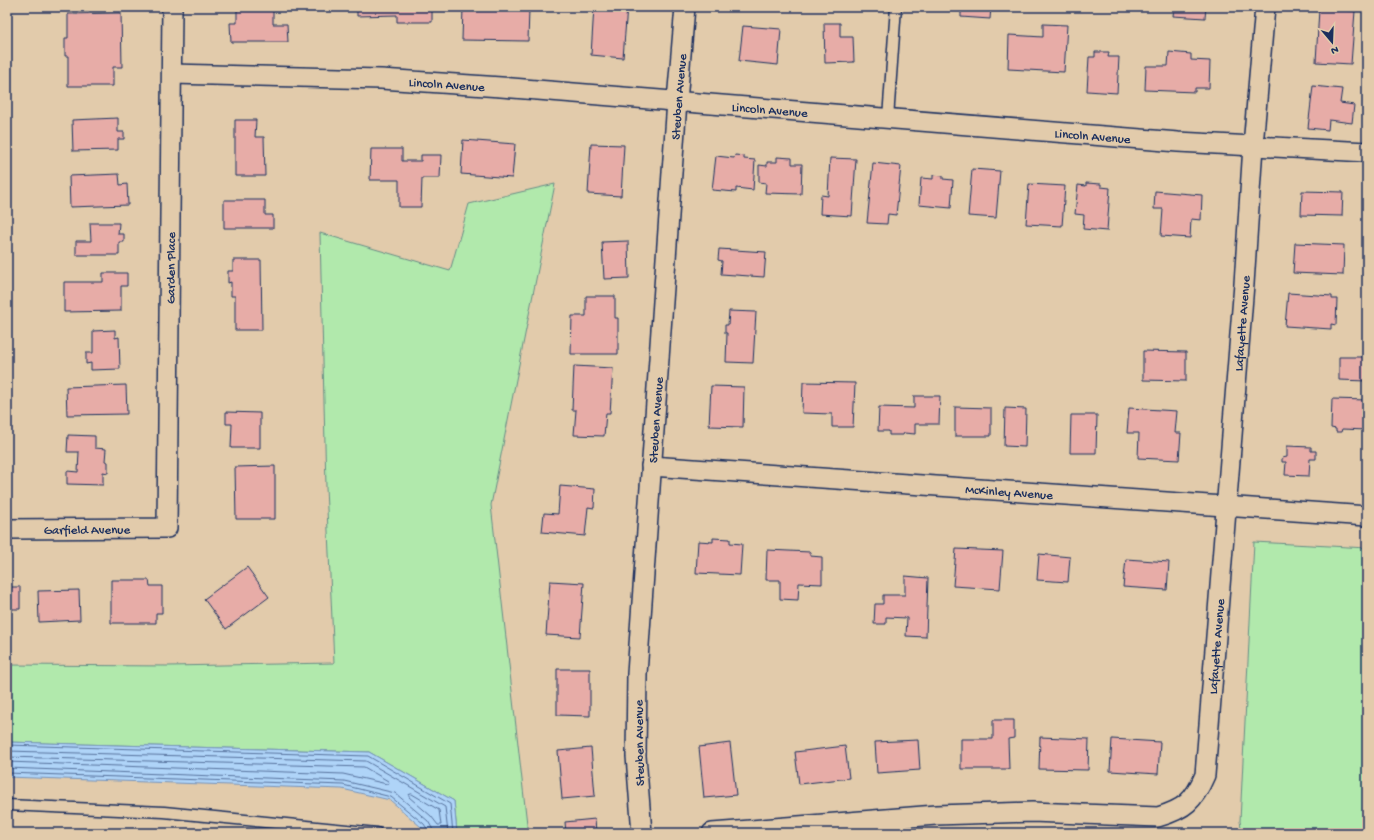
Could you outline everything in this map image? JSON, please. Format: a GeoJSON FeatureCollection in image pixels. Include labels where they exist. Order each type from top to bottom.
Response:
{"type":"FeatureCollection","features":[{"type":"Feature","properties":{"kind":"street","name":"Garden Place"},"geometry":{"type":"LineString","coordinates":[[167,528],[172,7]]}},
{"type":"Feature","properties":{"kind":"street","name":"Steuben Avenue"},"geometry":{"type":"LineString","coordinates":[[642,833],[636,756],[637,674],[685,7]]}},
{"type":"Feature","properties":{"kind":"street","name":"Lafayette Avenue"},"geometry":{"type":"LineString","coordinates":[[712,833],[936,815],[1032,812],[1158,817],[1174,812],[1188,802],[1198,790],[1205,775],[1265,7]]}},
{"type":"Feature","properties":{"kind":"street","name":"Lincoln Avenue"},"geometry":{"type":"LineString","coordinates":[[172,74],[381,79],[1178,142],[1367,152]]}},
{"type":"Feature","properties":{"kind":"street","name":"McKinley Avenue"},"geometry":{"type":"LineString","coordinates":[[651,466],[1367,516]]}},
{"type":"Feature","properties":{"kind":"street","name":"Garfield Avenue"},"geometry":{"type":"LineString","coordinates":[[7,529],[167,528]]}},
{"type":"Feature","properties":{"kind":"lane"},"geometry":{"type":"LineString","coordinates":[[888,118],[896,7]]}},
{"type":"Feature","properties":{"kind":"lane"},"geometry":{"type":"LineString","coordinates":[[7,805],[164,812],[377,833]]}},
{"type":"Feature","properties":{"kind":"green space"},"geometry":{"type":"Polygon","coordinates":[[[555,184],[491,505],[528,833],[457,833],[454,801],[369,752],[7,742],[7,665],[169,666],[334,663],[326,487],[320,233],[450,271],[469,204],[555,184]]]}},
{"type":"Feature","properties":{"kind":"green space"},"geometry":{"type":"Polygon","coordinates":[[[1254,542],[1367,548],[1367,833],[1242,833],[1240,821],[1254,542]]]}},
{"type":"Feature","properties":{"kind":"water"},"geometry":{"type":"Polygon","coordinates":[[[7,742],[369,752],[454,801],[457,833],[425,833],[421,827],[390,800],[342,789],[7,777],[7,742]]]}},
{"type":"Feature","properties":{"kind":"building"},"geometry":{"type":"Polygon","coordinates":[[[357,7],[432,7],[432,22],[397,22],[397,15],[357,16],[357,7]]]}},
{"type":"Feature","properties":{"kind":"building"},"geometry":{"type":"Polygon","coordinates":[[[463,7],[529,9],[528,41],[462,40],[463,7]]]}},
{"type":"Feature","properties":{"kind":"building"},"geometry":{"type":"Polygon","coordinates":[[[594,7],[627,7],[623,58],[591,55],[594,7]]]}},
{"type":"Feature","properties":{"kind":"building"},"geometry":{"type":"Polygon","coordinates":[[[961,7],[991,7],[990,19],[961,17],[961,7]]]}},
{"type":"Feature","properties":{"kind":"building"},"geometry":{"type":"Polygon","coordinates":[[[1174,7],[1206,7],[1205,18],[1173,16],[1174,7]]]}},
{"type":"Feature","properties":{"kind":"building"},"geometry":{"type":"Polygon","coordinates":[[[273,9],[273,24],[287,24],[288,42],[231,42],[230,23],[237,23],[237,10],[273,9]]]}},
{"type":"Feature","properties":{"kind":"building"},"geometry":{"type":"Polygon","coordinates":[[[1319,9],[1355,11],[1351,64],[1316,62],[1319,9]]]}},
{"type":"Feature","properties":{"kind":"building"},"geometry":{"type":"Polygon","coordinates":[[[121,13],[122,67],[113,67],[113,86],[68,86],[68,56],[65,56],[65,38],[68,38],[68,14],[121,13]]]}},
{"type":"Feature","properties":{"kind":"building"},"geometry":{"type":"Polygon","coordinates":[[[824,23],[840,23],[840,37],[853,37],[854,62],[825,63],[824,23]]]}},
{"type":"Feature","properties":{"kind":"building"},"geometry":{"type":"Polygon","coordinates":[[[1043,24],[1067,25],[1064,72],[1008,69],[1009,35],[1043,37],[1043,24]]]}},
{"type":"Feature","properties":{"kind":"building"},"geometry":{"type":"Polygon","coordinates":[[[743,26],[781,29],[778,65],[739,61],[743,26]]]}},
{"type":"Feature","properties":{"kind":"building"},"geometry":{"type":"Polygon","coordinates":[[[1095,52],[1109,52],[1108,57],[1119,57],[1117,93],[1087,91],[1089,57],[1095,57],[1095,52]]]}},
{"type":"Feature","properties":{"kind":"building"},"geometry":{"type":"Polygon","coordinates":[[[1169,52],[1191,54],[1191,60],[1210,61],[1209,88],[1195,88],[1195,92],[1145,90],[1146,66],[1168,66],[1169,52]]]}},
{"type":"Feature","properties":{"kind":"building"},"geometry":{"type":"Polygon","coordinates":[[[1313,86],[1342,89],[1340,103],[1354,105],[1352,123],[1329,120],[1328,130],[1308,128],[1313,86]]]}},
{"type":"Feature","properties":{"kind":"building"},"geometry":{"type":"Polygon","coordinates":[[[118,118],[118,132],[124,132],[124,139],[118,139],[118,150],[73,151],[72,120],[118,118]]]}},
{"type":"Feature","properties":{"kind":"building"},"geometry":{"type":"Polygon","coordinates":[[[235,120],[256,120],[255,137],[264,137],[265,176],[235,176],[235,120]]]}},
{"type":"Feature","properties":{"kind":"building"},"geometry":{"type":"Polygon","coordinates":[[[463,140],[515,144],[512,178],[461,174],[463,140]]]}},
{"type":"Feature","properties":{"kind":"building"},"geometry":{"type":"Polygon","coordinates":[[[591,144],[624,145],[621,196],[588,194],[591,144]]]}},
{"type":"Feature","properties":{"kind":"building"},"geometry":{"type":"Polygon","coordinates":[[[371,149],[402,149],[402,161],[421,161],[421,155],[441,155],[440,178],[422,178],[421,207],[399,207],[399,180],[370,180],[371,149]]]}},
{"type":"Feature","properties":{"kind":"building"},"geometry":{"type":"Polygon","coordinates":[[[735,155],[744,156],[744,159],[755,160],[753,190],[736,188],[736,192],[712,190],[716,156],[734,158],[735,155]]]}},
{"type":"Feature","properties":{"kind":"building"},"geometry":{"type":"Polygon","coordinates":[[[777,157],[792,158],[792,164],[802,164],[801,194],[765,193],[766,183],[759,182],[759,165],[767,166],[767,162],[777,162],[777,157]]]}},
{"type":"Feature","properties":{"kind":"building"},"geometry":{"type":"Polygon","coordinates":[[[830,158],[856,159],[852,216],[820,214],[821,195],[828,196],[830,158]]]}},
{"type":"Feature","properties":{"kind":"building"},"geometry":{"type":"Polygon","coordinates":[[[873,163],[901,166],[896,215],[888,214],[887,224],[867,223],[873,163]]]}},
{"type":"Feature","properties":{"kind":"building"},"geometry":{"type":"Polygon","coordinates":[[[972,169],[1000,171],[996,218],[968,216],[972,169]]]}},
{"type":"Feature","properties":{"kind":"building"},"geometry":{"type":"Polygon","coordinates":[[[119,174],[120,185],[127,184],[128,205],[70,207],[69,176],[119,174]]]}},
{"type":"Feature","properties":{"kind":"building"},"geometry":{"type":"Polygon","coordinates":[[[933,175],[943,176],[943,179],[953,180],[951,208],[919,205],[921,178],[933,179],[933,175]]]}},
{"type":"Feature","properties":{"kind":"building"},"geometry":{"type":"Polygon","coordinates":[[[1086,183],[1101,184],[1101,187],[1110,188],[1107,231],[1083,229],[1084,215],[1075,214],[1078,185],[1086,186],[1086,183]]]}},
{"type":"Feature","properties":{"kind":"building"},"geometry":{"type":"Polygon","coordinates":[[[1029,184],[1065,186],[1062,226],[1026,224],[1029,184]]]}},
{"type":"Feature","properties":{"kind":"building"},"geometry":{"type":"Polygon","coordinates":[[[1155,191],[1202,195],[1201,220],[1191,219],[1190,238],[1161,236],[1163,209],[1154,209],[1155,191]]]}},
{"type":"Feature","properties":{"kind":"building"},"geometry":{"type":"Polygon","coordinates":[[[1302,191],[1343,192],[1342,216],[1301,215],[1302,191]]]}},
{"type":"Feature","properties":{"kind":"building"},"geometry":{"type":"Polygon","coordinates":[[[224,200],[265,200],[265,215],[273,215],[273,228],[224,228],[224,200]]]}},
{"type":"Feature","properties":{"kind":"building"},"geometry":{"type":"Polygon","coordinates":[[[90,223],[119,223],[118,234],[124,234],[124,242],[119,242],[119,255],[76,255],[76,241],[91,241],[90,223]]]}},
{"type":"Feature","properties":{"kind":"building"},"geometry":{"type":"Polygon","coordinates":[[[628,241],[629,278],[604,279],[602,242],[628,241]]]}},
{"type":"Feature","properties":{"kind":"building"},"geometry":{"type":"Polygon","coordinates":[[[1295,243],[1344,245],[1343,275],[1293,273],[1295,243]]]}},
{"type":"Feature","properties":{"kind":"building"},"geometry":{"type":"Polygon","coordinates":[[[719,249],[766,252],[764,277],[721,274],[722,261],[718,260],[719,249]]]}},
{"type":"Feature","properties":{"kind":"building"},"geometry":{"type":"Polygon","coordinates":[[[233,260],[261,260],[262,330],[235,330],[235,296],[231,296],[231,282],[228,283],[228,271],[233,271],[233,260]]]}},
{"type":"Feature","properties":{"kind":"building"},"geometry":{"type":"Polygon","coordinates":[[[103,273],[127,273],[127,286],[121,286],[121,311],[64,312],[64,282],[103,282],[103,273]]]}},
{"type":"Feature","properties":{"kind":"building"},"geometry":{"type":"Polygon","coordinates":[[[1288,293],[1332,296],[1332,299],[1337,299],[1336,325],[1331,324],[1331,329],[1285,326],[1288,293]]]}},
{"type":"Feature","properties":{"kind":"building"},"geometry":{"type":"Polygon","coordinates":[[[586,296],[615,296],[615,318],[618,318],[618,354],[571,354],[572,316],[586,316],[586,296]]]}},
{"type":"Feature","properties":{"kind":"building"},"geometry":{"type":"Polygon","coordinates":[[[729,311],[756,312],[753,363],[726,362],[727,333],[725,333],[725,325],[728,325],[729,311]]]}},
{"type":"Feature","properties":{"kind":"building"},"geometry":{"type":"Polygon","coordinates":[[[115,330],[115,338],[119,337],[120,369],[91,370],[91,363],[86,364],[86,353],[93,353],[93,331],[115,330]]]}},
{"type":"Feature","properties":{"kind":"building"},"geometry":{"type":"Polygon","coordinates":[[[1143,351],[1186,352],[1186,381],[1143,380],[1143,351]]]}},
{"type":"Feature","properties":{"kind":"building"},"geometry":{"type":"Polygon","coordinates":[[[1339,357],[1367,357],[1367,381],[1339,380],[1339,357]]]}},
{"type":"Feature","properties":{"kind":"building"},"geometry":{"type":"Polygon","coordinates":[[[574,366],[613,368],[610,413],[606,413],[604,436],[574,435],[576,410],[572,410],[574,366]]]}},
{"type":"Feature","properties":{"kind":"building"},"geometry":{"type":"Polygon","coordinates":[[[803,382],[855,383],[853,427],[832,427],[832,414],[802,413],[803,382]]]}},
{"type":"Feature","properties":{"kind":"building"},"geometry":{"type":"Polygon","coordinates":[[[126,385],[127,414],[67,415],[66,387],[126,385]]]}},
{"type":"Feature","properties":{"kind":"building"},"geometry":{"type":"Polygon","coordinates":[[[711,386],[744,387],[743,427],[709,426],[711,386]]]}},
{"type":"Feature","properties":{"kind":"building"},"geometry":{"type":"Polygon","coordinates":[[[914,396],[940,396],[939,424],[915,424],[915,434],[904,433],[903,435],[889,435],[889,431],[878,431],[879,407],[914,408],[914,396]]]}},
{"type":"Feature","properties":{"kind":"building"},"geometry":{"type":"Polygon","coordinates":[[[1332,399],[1367,400],[1367,430],[1342,429],[1341,432],[1336,432],[1336,429],[1331,428],[1332,399]]]}},
{"type":"Feature","properties":{"kind":"building"},"geometry":{"type":"Polygon","coordinates":[[[955,407],[991,408],[991,436],[955,436],[955,407]]]}},
{"type":"Feature","properties":{"kind":"building"},"geometry":{"type":"Polygon","coordinates":[[[1005,408],[1026,409],[1025,447],[1004,446],[1005,408]]]}},
{"type":"Feature","properties":{"kind":"building"},"geometry":{"type":"Polygon","coordinates":[[[1129,408],[1177,411],[1175,433],[1181,433],[1179,460],[1138,458],[1139,433],[1127,433],[1129,408]]]}},
{"type":"Feature","properties":{"kind":"building"},"geometry":{"type":"Polygon","coordinates":[[[226,412],[260,413],[260,448],[231,448],[232,424],[226,424],[226,412]]]}},
{"type":"Feature","properties":{"kind":"building"},"geometry":{"type":"Polygon","coordinates":[[[1071,415],[1097,415],[1096,453],[1070,453],[1071,415]]]}},
{"type":"Feature","properties":{"kind":"building"},"geometry":{"type":"Polygon","coordinates":[[[68,435],[95,436],[95,448],[106,449],[105,461],[108,462],[108,473],[103,472],[103,485],[67,484],[67,471],[78,472],[79,452],[67,452],[68,435]]]}},
{"type":"Feature","properties":{"kind":"building"},"geometry":{"type":"Polygon","coordinates":[[[1287,446],[1311,447],[1311,451],[1316,451],[1316,459],[1310,459],[1309,476],[1285,475],[1286,462],[1282,462],[1282,458],[1287,457],[1287,446]]]}},
{"type":"Feature","properties":{"kind":"building"},"geometry":{"type":"Polygon","coordinates":[[[275,466],[275,519],[236,519],[235,467],[275,466]]]}},
{"type":"Feature","properties":{"kind":"building"},"geometry":{"type":"Polygon","coordinates":[[[560,486],[595,489],[594,508],[588,507],[585,536],[542,532],[544,513],[558,514],[560,486]]]}},
{"type":"Feature","properties":{"kind":"building"},"geometry":{"type":"Polygon","coordinates":[[[713,538],[730,539],[730,543],[742,544],[740,575],[696,573],[698,541],[713,542],[713,538]]]}},
{"type":"Feature","properties":{"kind":"building"},"geometry":{"type":"Polygon","coordinates":[[[956,549],[1003,551],[1000,589],[953,586],[956,549]]]}},
{"type":"Feature","properties":{"kind":"building"},"geometry":{"type":"Polygon","coordinates":[[[767,550],[810,552],[810,556],[822,557],[822,584],[799,583],[798,600],[780,599],[780,580],[766,580],[767,550]]]}},
{"type":"Feature","properties":{"kind":"building"},"geometry":{"type":"Polygon","coordinates":[[[1039,554],[1070,557],[1068,582],[1037,580],[1039,554]]]}},
{"type":"Feature","properties":{"kind":"building"},"geometry":{"type":"Polygon","coordinates":[[[1126,559],[1169,562],[1167,590],[1123,587],[1126,559]]]}},
{"type":"Feature","properties":{"kind":"building"},"geometry":{"type":"Polygon","coordinates":[[[247,567],[269,597],[226,629],[204,599],[247,567]]]}},
{"type":"Feature","properties":{"kind":"building"},"geometry":{"type":"Polygon","coordinates":[[[905,576],[928,578],[926,637],[906,636],[907,618],[886,617],[886,624],[874,624],[875,604],[883,604],[883,595],[905,595],[905,576]]]}},
{"type":"Feature","properties":{"kind":"building"},"geometry":{"type":"Polygon","coordinates":[[[111,580],[149,580],[150,586],[162,586],[162,613],[156,613],[156,623],[111,623],[111,580]]]}},
{"type":"Feature","properties":{"kind":"building"},"geometry":{"type":"Polygon","coordinates":[[[550,581],[584,583],[580,637],[546,635],[550,581]]]}},
{"type":"Feature","properties":{"kind":"building"},"geometry":{"type":"Polygon","coordinates":[[[8,587],[20,587],[20,609],[7,609],[8,587]]]}},
{"type":"Feature","properties":{"kind":"building"},"geometry":{"type":"Polygon","coordinates":[[[79,590],[80,620],[39,622],[38,591],[79,590]]]}},
{"type":"Feature","properties":{"kind":"building"},"geometry":{"type":"Polygon","coordinates":[[[557,669],[590,669],[590,716],[557,715],[557,669]]]}},
{"type":"Feature","properties":{"kind":"building"},"geometry":{"type":"Polygon","coordinates":[[[993,720],[1014,720],[1014,738],[1008,739],[1009,769],[961,769],[961,739],[993,739],[993,720]]]}},
{"type":"Feature","properties":{"kind":"building"},"geometry":{"type":"Polygon","coordinates":[[[1040,737],[1089,739],[1088,770],[1039,769],[1040,737]]]}},
{"type":"Feature","properties":{"kind":"building"},"geometry":{"type":"Polygon","coordinates":[[[1112,739],[1160,742],[1158,774],[1110,771],[1112,739]]]}},
{"type":"Feature","properties":{"kind":"building"},"geometry":{"type":"Polygon","coordinates":[[[918,740],[920,770],[877,773],[875,742],[918,740]]]}},
{"type":"Feature","properties":{"kind":"building"},"geometry":{"type":"Polygon","coordinates":[[[730,743],[736,795],[704,798],[699,747],[730,743]]]}},
{"type":"Feature","properties":{"kind":"building"},"geometry":{"type":"Polygon","coordinates":[[[845,746],[849,778],[799,784],[795,752],[845,746]]]}},
{"type":"Feature","properties":{"kind":"building"},"geometry":{"type":"Polygon","coordinates":[[[591,748],[595,796],[562,799],[558,751],[591,748]]]}},
{"type":"Feature","properties":{"kind":"building"},"geometry":{"type":"Polygon","coordinates":[[[595,819],[596,833],[566,833],[565,822],[595,819]]]}}]}
